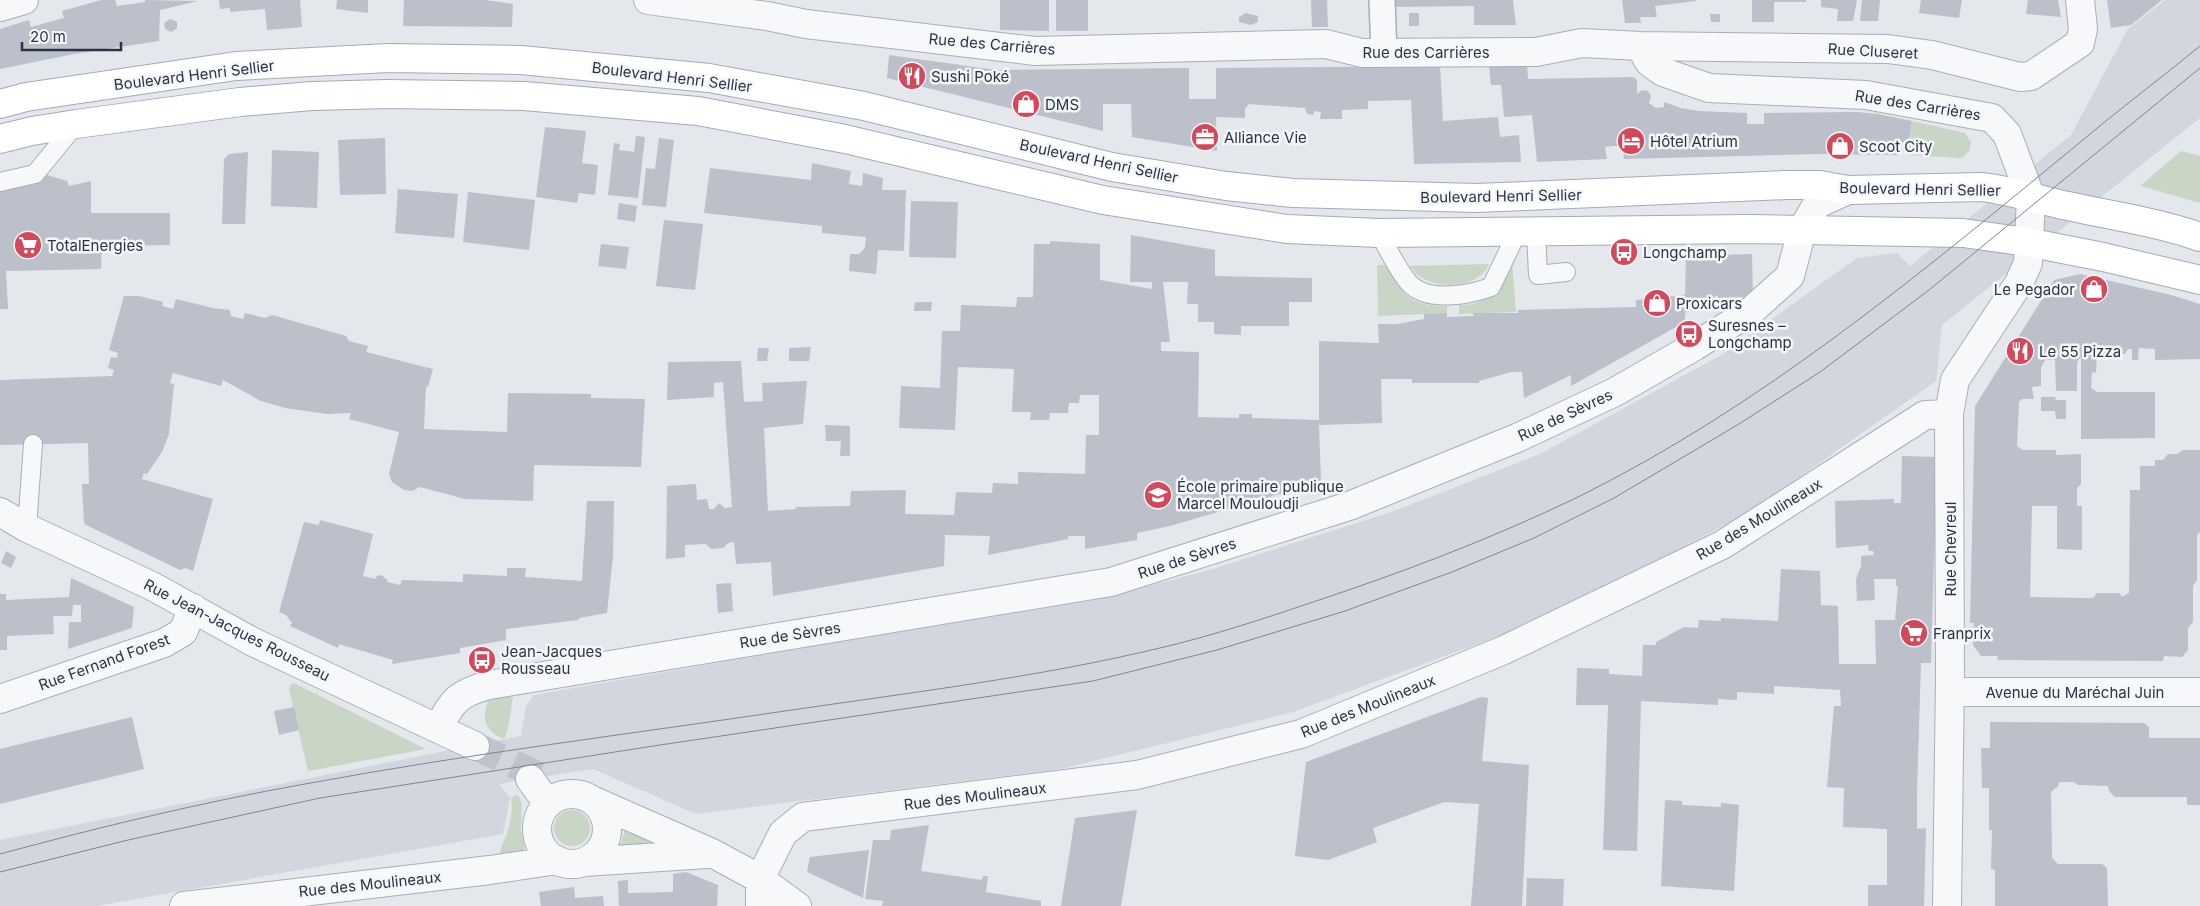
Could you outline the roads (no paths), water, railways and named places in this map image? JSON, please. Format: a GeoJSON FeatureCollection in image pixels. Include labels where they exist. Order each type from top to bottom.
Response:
{"type":"FeatureCollection","features":[{"type":"Feature","properties":{"kind":"main road","name":"Boulevard Henri Sellier"},"geometry":{"type":"LineString","coordinates":[[0,104],[26,97],[236,66],[388,58],[521,60],[709,78],[864,106],[1112,167],[1226,186],[1293,193],[1476,198],[1820,184],[1848,190],[1981,187],[2002,189],[2031,206],[2128,217],[2200,237]]}},
{"type":"Feature","properties":{"kind":"main road","name":"Boulevard Henri Sellier"},"geometry":{"type":"LineString","coordinates":[[0,139],[32,131],[76,124],[240,102],[312,96],[387,94],[524,96],[698,111],[845,139],[1104,200],[1287,229],[1379,233],[1802,230],[1963,233],[2027,242],[2200,280]]}},
{"type":"Feature","properties":{"kind":"street"},"geometry":{"type":"LineString","coordinates":[[0,7],[24,0]]}},
{"type":"Feature","properties":{"kind":"street","name":"Rue des Carrières"},"geometry":{"type":"LineString","coordinates":[[648,0],[766,16],[806,24],[1035,51],[1326,44],[1362,54],[1384,54],[1536,52],[1582,43],[1640,46],[1649,62],[1663,72],[1709,88],[1866,95],[1992,118],[2007,134],[2031,206]]}},
{"type":"Feature","properties":{"kind":"street"},"geometry":{"type":"LineString","coordinates":[[1382,0],[1384,54]]}},
{"type":"Feature","properties":{"kind":"street","name":"Rue Cluseret"},"geometry":{"type":"LineString","coordinates":[[1640,46],[1888,49],[1932,55],[2020,76],[2031,76],[2080,43],[2083,29],[2080,0]]}},
{"type":"Feature","properties":{"kind":"street","name":"Rue de Sèvres"},"geometry":{"type":"LineString","coordinates":[[438,729],[447,710],[466,691],[489,685],[1111,582],[1348,506],[1517,438],[1615,392],[1751,311],[1790,276],[1802,230],[1817,204],[1848,190]]}},
{"type":"Feature","properties":{"kind":"street","name":"Rue Chevreul"},"geometry":{"type":"LineString","coordinates":[[1946,906],[1950,692],[1950,414],[1954,380],[2023,274],[2028,263],[2027,242],[2031,206]]}},
{"type":"Feature","properties":{"kind":"street","name":"Rue des Moulineaux"},"geometry":{"type":"LineString","coordinates":[[760,879],[783,833],[803,817],[1137,776],[1301,734],[1504,650],[1722,545],[1925,415],[1950,414]]}},
{"type":"Feature","properties":{"kind":"street","name":"Rue Jean-Jacques Rousseau"},"geometry":{"type":"LineString","coordinates":[[0,512],[27,528],[152,586],[253,642],[475,746]]}},
{"type":"Feature","properties":{"kind":"street","name":"Rue Fernand Forest"},"geometry":{"type":"LineString","coordinates":[[0,699],[164,643],[183,632],[193,608]]}},
{"type":"Feature","properties":{"kind":"street","name":"Avenue du Maréchal Juin"},"geometry":{"type":"LineString","coordinates":[[1950,692],[2200,692]]}},
{"type":"Feature","properties":{"kind":"street"},"geometry":{"type":"LineString","coordinates":[[557,860],[541,845],[538,834],[542,787],[584,797],[712,853],[760,879],[797,906]]}},
{"type":"Feature","properties":{"kind":"street"},"geometry":{"type":"LineString","coordinates":[[584,797],[601,809],[606,818],[606,840],[593,856],[584,862]]}},
{"type":"Feature","properties":{"kind":"street","name":"Rue des Moulineaux"},"geometry":{"type":"LineString","coordinates":[[184,906],[490,870],[557,860],[566,863],[712,853]]}},
{"type":"Feature","properties":{"kind":"street"},"geometry":{"type":"LineString","coordinates":[[760,879],[760,906]]}},
{"type":"Feature","properties":{"kind":"lane"},"geometry":{"type":"LineString","coordinates":[[0,182],[36,174],[76,124]]}},
{"type":"Feature","properties":{"kind":"lane"},"geometry":{"type":"LineString","coordinates":[[1379,233],[1410,284],[1428,295],[1469,294],[1491,287],[1527,232]]}},
{"type":"Feature","properties":{"kind":"lane"},"geometry":{"type":"LineString","coordinates":[[1527,232],[1538,275],[1566,272]]}},
{"type":"Feature","properties":{"kind":"lane"},"geometry":{"type":"LineString","coordinates":[[27,528],[33,444]]}},
{"type":"Feature","properties":{"kind":"tunnel"},"geometry":{"type":"LineString","coordinates":[[475,746],[546,779]]}},
{"type":"Feature","properties":{"kind":"tram line"},"geometry":{"type":"LineString","coordinates":[[0,854],[190,807],[366,773],[977,683],[1069,667],[1179,643],[1273,616],[1344,592],[1479,541],[1578,497],[1646,461],[1712,422],[1775,380],[1899,289],[2200,46]]}},
{"type":"Feature","properties":{"kind":"tram line"},"geometry":{"type":"LineString","coordinates":[[0,872],[128,840],[320,798],[660,745],[1093,681],[1217,650],[1345,611],[1452,572],[1534,538],[1614,498],[1739,424],[1820,372],[1929,290],[2200,68]]}},
{"type":"Feature","properties":{"kind":"place","name":"Sushi Poké"},"geometry":{"type":"Point","coordinates":[912,76]}},
{"type":"Feature","properties":{"kind":"place","name":"DMS"},"geometry":{"type":"Point","coordinates":[1026,104]}},
{"type":"Feature","properties":{"kind":"place","name":"Alliance Vie"},"geometry":{"type":"Point","coordinates":[1205,137]}},
{"type":"Feature","properties":{"kind":"place","name":"Hôtel Atrium"},"geometry":{"type":"Point","coordinates":[1631,141]}},
{"type":"Feature","properties":{"kind":"place","name":"Scoot City"},"geometry":{"type":"Point","coordinates":[1840,146]}},
{"type":"Feature","properties":{"kind":"place","name":"TotalEnergies"},"geometry":{"type":"Point","coordinates":[28,245]}},
{"type":"Feature","properties":{"kind":"place","name":"Longchamp"},"geometry":{"type":"Point","coordinates":[1624,252]}},
{"type":"Feature","properties":{"kind":"place","name":"Le Pegador"},"geometry":{"type":"Point","coordinates":[2094,289]}},
{"type":"Feature","properties":{"kind":"place","name":"Proxicars"},"geometry":{"type":"Point","coordinates":[1657,303]}},
{"type":"Feature","properties":{"kind":"place","name":"Suresnes – Longchamp"},"geometry":{"type":"Point","coordinates":[1689,334]}},
{"type":"Feature","properties":{"kind":"place","name":"Le 55 Pizza"},"geometry":{"type":"Point","coordinates":[2020,351]}},
{"type":"Feature","properties":{"kind":"place","name":"École primaire publique Marcel Mouloudji"},"geometry":{"type":"Point","coordinates":[1158,495]}},
{"type":"Feature","properties":{"kind":"place","name":"Franprix"},"geometry":{"type":"Point","coordinates":[1914,633]}},
{"type":"Feature","properties":{"kind":"place","name":"Jean-Jacques Rousseau"},"geometry":{"type":"Point","coordinates":[482,660]}}]}
